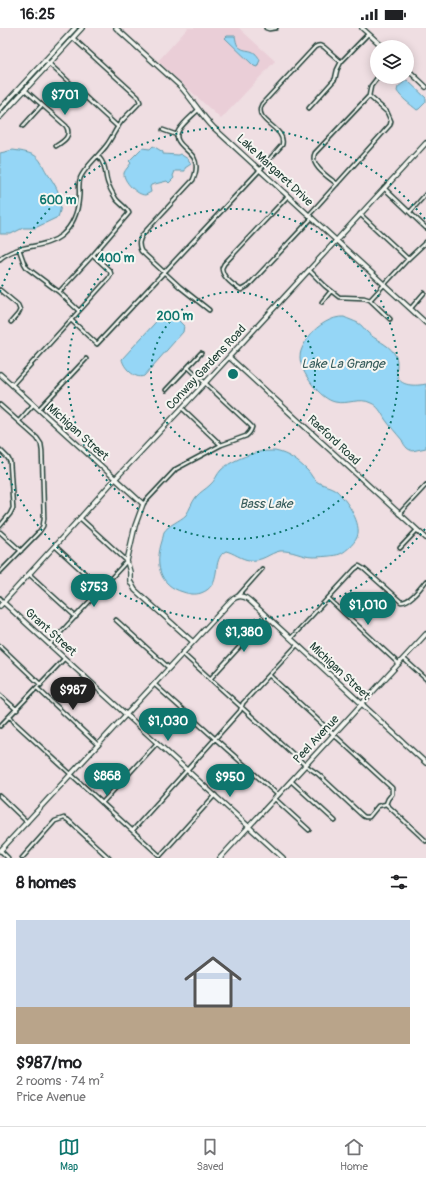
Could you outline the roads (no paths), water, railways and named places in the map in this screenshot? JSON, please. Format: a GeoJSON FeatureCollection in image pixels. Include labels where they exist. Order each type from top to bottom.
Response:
{"type":"FeatureCollection","features":[{"type":"Feature","properties":{"kind":"street"},"geometry":{"type":"LineString","coordinates":[[0,109],[75,28]]}},
{"type":"Feature","properties":{"kind":"street"},"geometry":{"type":"LineString","coordinates":[[0,117],[82,28]]}},
{"type":"Feature","properties":{"kind":"street","name":"Lake Margaret Drive"},"geometry":{"type":"LineString","coordinates":[[116,28],[180,86],[214,128],[426,323]]}},
{"type":"Feature","properties":{"kind":"street"},"geometry":{"type":"LineString","coordinates":[[266,28],[276,28]]}},
{"type":"Feature","properties":{"kind":"street"},"geometry":{"type":"LineString","coordinates":[[363,28],[375,40]]}},
{"type":"Feature","properties":{"kind":"street"},"geometry":{"type":"LineString","coordinates":[[309,108],[335,80],[337,70],[341,62],[368,34]]}},
{"type":"Feature","properties":{"kind":"street"},"geometry":{"type":"LineString","coordinates":[[0,260],[6,254],[19,249],[49,242],[61,236],[70,226],[77,212],[80,178],[107,145],[118,127],[140,100],[73,38]]}},
{"type":"Feature","properties":{"kind":"street"},"geometry":{"type":"LineString","coordinates":[[71,320],[97,344],[165,273],[282,145],[283,140],[281,135],[262,117],[260,113],[262,104],[318,45],[324,47],[341,62]]}},
{"type":"Feature","properties":{"kind":"street"},"geometry":{"type":"LineString","coordinates":[[45,60],[118,127]]}},
{"type":"Feature","properties":{"kind":"street"},"geometry":{"type":"LineString","coordinates":[[414,76],[426,87]]}},
{"type":"Feature","properties":{"kind":"street"},"geometry":{"type":"LineString","coordinates":[[337,184],[316,166],[313,160],[315,153],[369,96],[373,84]]}},
{"type":"Feature","properties":{"kind":"street"},"geometry":{"type":"LineString","coordinates":[[25,90],[66,126],[69,131],[68,135],[62,142],[56,146]]}},
{"type":"Feature","properties":{"kind":"street"},"geometry":{"type":"LineString","coordinates":[[288,196],[224,264],[222,268],[224,275],[241,290],[248,286],[390,125],[391,121],[387,112],[369,96]]}},
{"type":"Feature","properties":{"kind":"street"},"geometry":{"type":"LineString","coordinates":[[22,126],[42,105]]}},
{"type":"Feature","properties":{"kind":"street"},"geometry":{"type":"LineString","coordinates":[[198,110],[180,129],[177,135],[179,143],[191,154],[194,159],[196,172],[193,180],[143,234],[139,240],[139,245],[141,251],[188,294],[209,310]]}},
{"type":"Feature","properties":{"kind":"street"},"geometry":{"type":"LineString","coordinates":[[163,130],[177,135]]}},
{"type":"Feature","properties":{"kind":"street","name":"Conway Gardens Road"},"geometry":{"type":"LineString","coordinates":[[0,606],[115,479],[426,143]]}},
{"type":"Feature","properties":{"kind":"street"},"geometry":{"type":"LineString","coordinates":[[59,292],[94,255],[129,213],[128,210],[116,199],[110,188],[105,165],[98,156]]}},
{"type":"Feature","properties":{"kind":"street"},"geometry":{"type":"LineString","coordinates":[[384,188],[426,228]]}},
{"type":"Feature","properties":{"kind":"street"},"geometry":{"type":"LineString","coordinates":[[410,212],[426,194]]}},
{"type":"Feature","properties":{"kind":"street"},"geometry":{"type":"LineString","coordinates":[[360,214],[408,259]]}},
{"type":"Feature","properties":{"kind":"street"},"geometry":{"type":"LineString","coordinates":[[370,300],[426,242]]}},
{"type":"Feature","properties":{"kind":"street"},"geometry":{"type":"LineString","coordinates":[[19,249],[27,268],[59,292],[79,311]]}},
{"type":"Feature","properties":{"kind":"street"},"geometry":{"type":"LineString","coordinates":[[12,384],[109,278],[111,274],[110,271],[94,255]]}},
{"type":"Feature","properties":{"kind":"street"},"geometry":{"type":"LineString","coordinates":[[309,270],[339,297],[364,298],[370,300],[390,319]]}},
{"type":"Feature","properties":{"kind":"street"},"geometry":{"type":"LineString","coordinates":[[0,290],[18,306],[20,310],[11,322]]}},
{"type":"Feature","properties":{"kind":"street"},"geometry":{"type":"LineString","coordinates":[[322,302],[332,291]]}},
{"type":"Feature","properties":{"kind":"street"},"geometry":{"type":"LineString","coordinates":[[410,308],[424,293]]}},
{"type":"Feature","properties":{"kind":"street"},"geometry":{"type":"LineString","coordinates":[[166,390],[201,353]]}},
{"type":"Feature","properties":{"kind":"street","name":"Raeford Road"},"geometry":{"type":"LineString","coordinates":[[229,357],[426,538]]}},
{"type":"Feature","properties":{"kind":"street"},"geometry":{"type":"LineString","coordinates":[[39,410],[86,359]]}},
{"type":"Feature","properties":{"kind":"street"},"geometry":{"type":"LineString","coordinates":[[188,367],[252,427],[249,434],[246,436],[221,446],[176,469],[143,504],[135,526],[127,561],[130,572],[130,581],[135,590],[193,642]]}},
{"type":"Feature","properties":{"kind":"street","name":"Michigan Street"},"geometry":{"type":"LineString","coordinates":[[0,374],[143,504]]}},
{"type":"Feature","properties":{"kind":"street"},"geometry":{"type":"LineString","coordinates":[[0,405],[37,438],[41,444],[44,518],[43,526],[0,572]]}},
{"type":"Feature","properties":{"kind":"street"},"geometry":{"type":"LineString","coordinates":[[19,421],[33,405]]}},
{"type":"Feature","properties":{"kind":"street"},"geometry":{"type":"LineString","coordinates":[[182,408],[221,446]]}},
{"type":"Feature","properties":{"kind":"street"},"geometry":{"type":"LineString","coordinates":[[0,450],[10,462],[13,508],[0,526]]}},
{"type":"Feature","properties":{"kind":"street"},"geometry":{"type":"LineString","coordinates":[[399,514],[426,486]]}},
{"type":"Feature","properties":{"kind":"street"},"geometry":{"type":"LineString","coordinates":[[80,518],[127,561]]}},
{"type":"Feature","properties":{"kind":"street"},"geometry":{"type":"LineString","coordinates":[[400,548],[417,530]]}},
{"type":"Feature","properties":{"kind":"street"},"geometry":{"type":"LineString","coordinates":[[0,532],[21,551]]}},
{"type":"Feature","properties":{"kind":"street"},"geometry":{"type":"LineString","coordinates":[[55,546],[102,589]]}},
{"type":"Feature","properties":{"kind":"street"},"geometry":{"type":"LineString","coordinates":[[50,644],[127,561]]}},
{"type":"Feature","properties":{"kind":"street"},"geometry":{"type":"LineString","coordinates":[[290,639],[359,566],[399,601],[404,603],[426,581]]}},
{"type":"Feature","properties":{"kind":"street"},"geometry":{"type":"LineString","coordinates":[[8,858],[0,851],[231,600],[238,596],[262,569]]}},
{"type":"Feature","properties":{"kind":"street"},"geometry":{"type":"LineString","coordinates":[[29,574],[76,617]]}},
{"type":"Feature","properties":{"kind":"street","name":"Michigan Street"},"geometry":{"type":"LineString","coordinates":[[238,596],[246,598],[425,761]]}},
{"type":"Feature","properties":{"kind":"street","name":"Grant Street"},"geometry":{"type":"LineString","coordinates":[[0,598],[283,858]]}},
{"type":"Feature","properties":{"kind":"street"},"geometry":{"type":"LineString","coordinates":[[328,598],[399,664]]}},
{"type":"Feature","properties":{"kind":"street"},"geometry":{"type":"LineString","coordinates":[[210,679],[267,617]]}},
{"type":"Feature","properties":{"kind":"street"},"geometry":{"type":"LineString","coordinates":[[116,620],[169,668]]}},
{"type":"Feature","properties":{"kind":"street","name":"Peel Avenue"},"geometry":{"type":"LineString","coordinates":[[220,858],[426,634]]}},
{"type":"Feature","properties":{"kind":"street"},"geometry":{"type":"LineString","coordinates":[[133,830],[297,645]]}},
{"type":"Feature","properties":{"kind":"street"},"geometry":{"type":"LineString","coordinates":[[0,646],[40,684]]}},
{"type":"Feature","properties":{"kind":"street"},"geometry":{"type":"LineString","coordinates":[[182,654],[305,765],[318,774],[363,816],[370,816],[378,806],[386,804]]}},
{"type":"Feature","properties":{"kind":"street"},"geometry":{"type":"LineString","coordinates":[[0,726],[65,658]]}},
{"type":"Feature","properties":{"kind":"street"},"geometry":{"type":"LineString","coordinates":[[404,659],[426,679]]}},
{"type":"Feature","properties":{"kind":"street"},"geometry":{"type":"LineString","coordinates":[[269,675],[392,788],[393,792],[386,804]]}},
{"type":"Feature","properties":{"kind":"street"},"geometry":{"type":"LineString","coordinates":[[154,684],[278,795]]}},
{"type":"Feature","properties":{"kind":"street"},"geometry":{"type":"LineString","coordinates":[[37,688],[98,745]]}},
{"type":"Feature","properties":{"kind":"street"},"geometry":{"type":"LineString","coordinates":[[0,695],[16,710]]}},
{"type":"Feature","properties":{"kind":"street"},"geometry":{"type":"LineString","coordinates":[[10,716],[15,723],[160,856],[215,796]]}},
{"type":"Feature","properties":{"kind":"street"},"geometry":{"type":"LineString","coordinates":[[102,802],[158,742]]}},
{"type":"Feature","properties":{"kind":"street"},"geometry":{"type":"LineString","coordinates":[[291,781],[335,821]]}},
{"type":"Feature","properties":{"kind":"street"},"geometry":{"type":"LineString","coordinates":[[0,796],[28,822]]}},
{"type":"Feature","properties":{"kind":"street"},"geometry":{"type":"LineString","coordinates":[[275,798],[308,830]]}},
{"type":"Feature","properties":{"kind":"street"},"geometry":{"type":"LineString","coordinates":[[386,804],[426,841]]}},
{"type":"Feature","properties":{"kind":"street"},"geometry":{"type":"LineString","coordinates":[[22,858],[55,822],[64,818],[110,858]]}},
{"type":"Feature","properties":{"kind":"water"},"geometry":{"type":"Polygon","coordinates":[[[227,36],[235,36],[238,46],[244,50],[255,53],[260,60],[257,67],[254,66],[225,38],[227,36]]]}},
{"type":"Feature","properties":{"kind":"water"},"geometry":{"type":"Polygon","coordinates":[[[402,84],[411,84],[426,98],[426,102],[417,110],[403,99],[397,91],[398,87],[402,84]]]}},
{"type":"Feature","properties":{"kind":"water"},"geometry":{"type":"Polygon","coordinates":[[[153,146],[163,152],[163,154],[180,154],[188,159],[191,164],[185,168],[185,171],[175,171],[173,176],[174,178],[169,183],[167,181],[151,185],[151,192],[145,195],[138,193],[128,183],[124,173],[131,163],[129,161],[142,148],[150,149],[153,146]]]}},
{"type":"Feature","properties":{"kind":"water"},"geometry":{"type":"Polygon","coordinates":[[[13,150],[34,155],[40,161],[57,189],[61,205],[58,217],[35,228],[23,228],[11,234],[0,234],[0,153],[13,150]]]}},
{"type":"Feature","properties":{"kind":"water"},"geometry":{"type":"Polygon","coordinates":[[[164,313],[171,313],[184,326],[183,332],[144,376],[141,377],[133,374],[127,369],[122,359],[164,313]]]}},
{"type":"Feature","properties":{"kind":"water","name":"Lake La Grange"},"geometry":{"type":"Polygon","coordinates":[[[344,317],[362,326],[370,335],[394,353],[397,364],[398,378],[401,381],[408,385],[426,384],[426,448],[412,451],[407,448],[373,404],[367,401],[340,403],[329,400],[317,390],[307,377],[303,370],[300,357],[305,342],[321,325],[335,318],[344,317]]]}},
{"type":"Feature","properties":{"kind":"water","name":"Bass Lake"},"geometry":{"type":"Polygon","coordinates":[[[275,451],[293,458],[308,471],[313,479],[321,484],[335,489],[341,495],[352,511],[357,523],[358,534],[354,543],[346,551],[340,554],[323,557],[309,557],[280,551],[262,559],[249,560],[226,551],[221,555],[212,584],[208,589],[201,593],[190,594],[175,589],[168,584],[160,572],[159,565],[160,549],[166,530],[186,515],[196,497],[212,483],[225,467],[234,461],[250,455],[261,452],[275,451]]]}}]}
